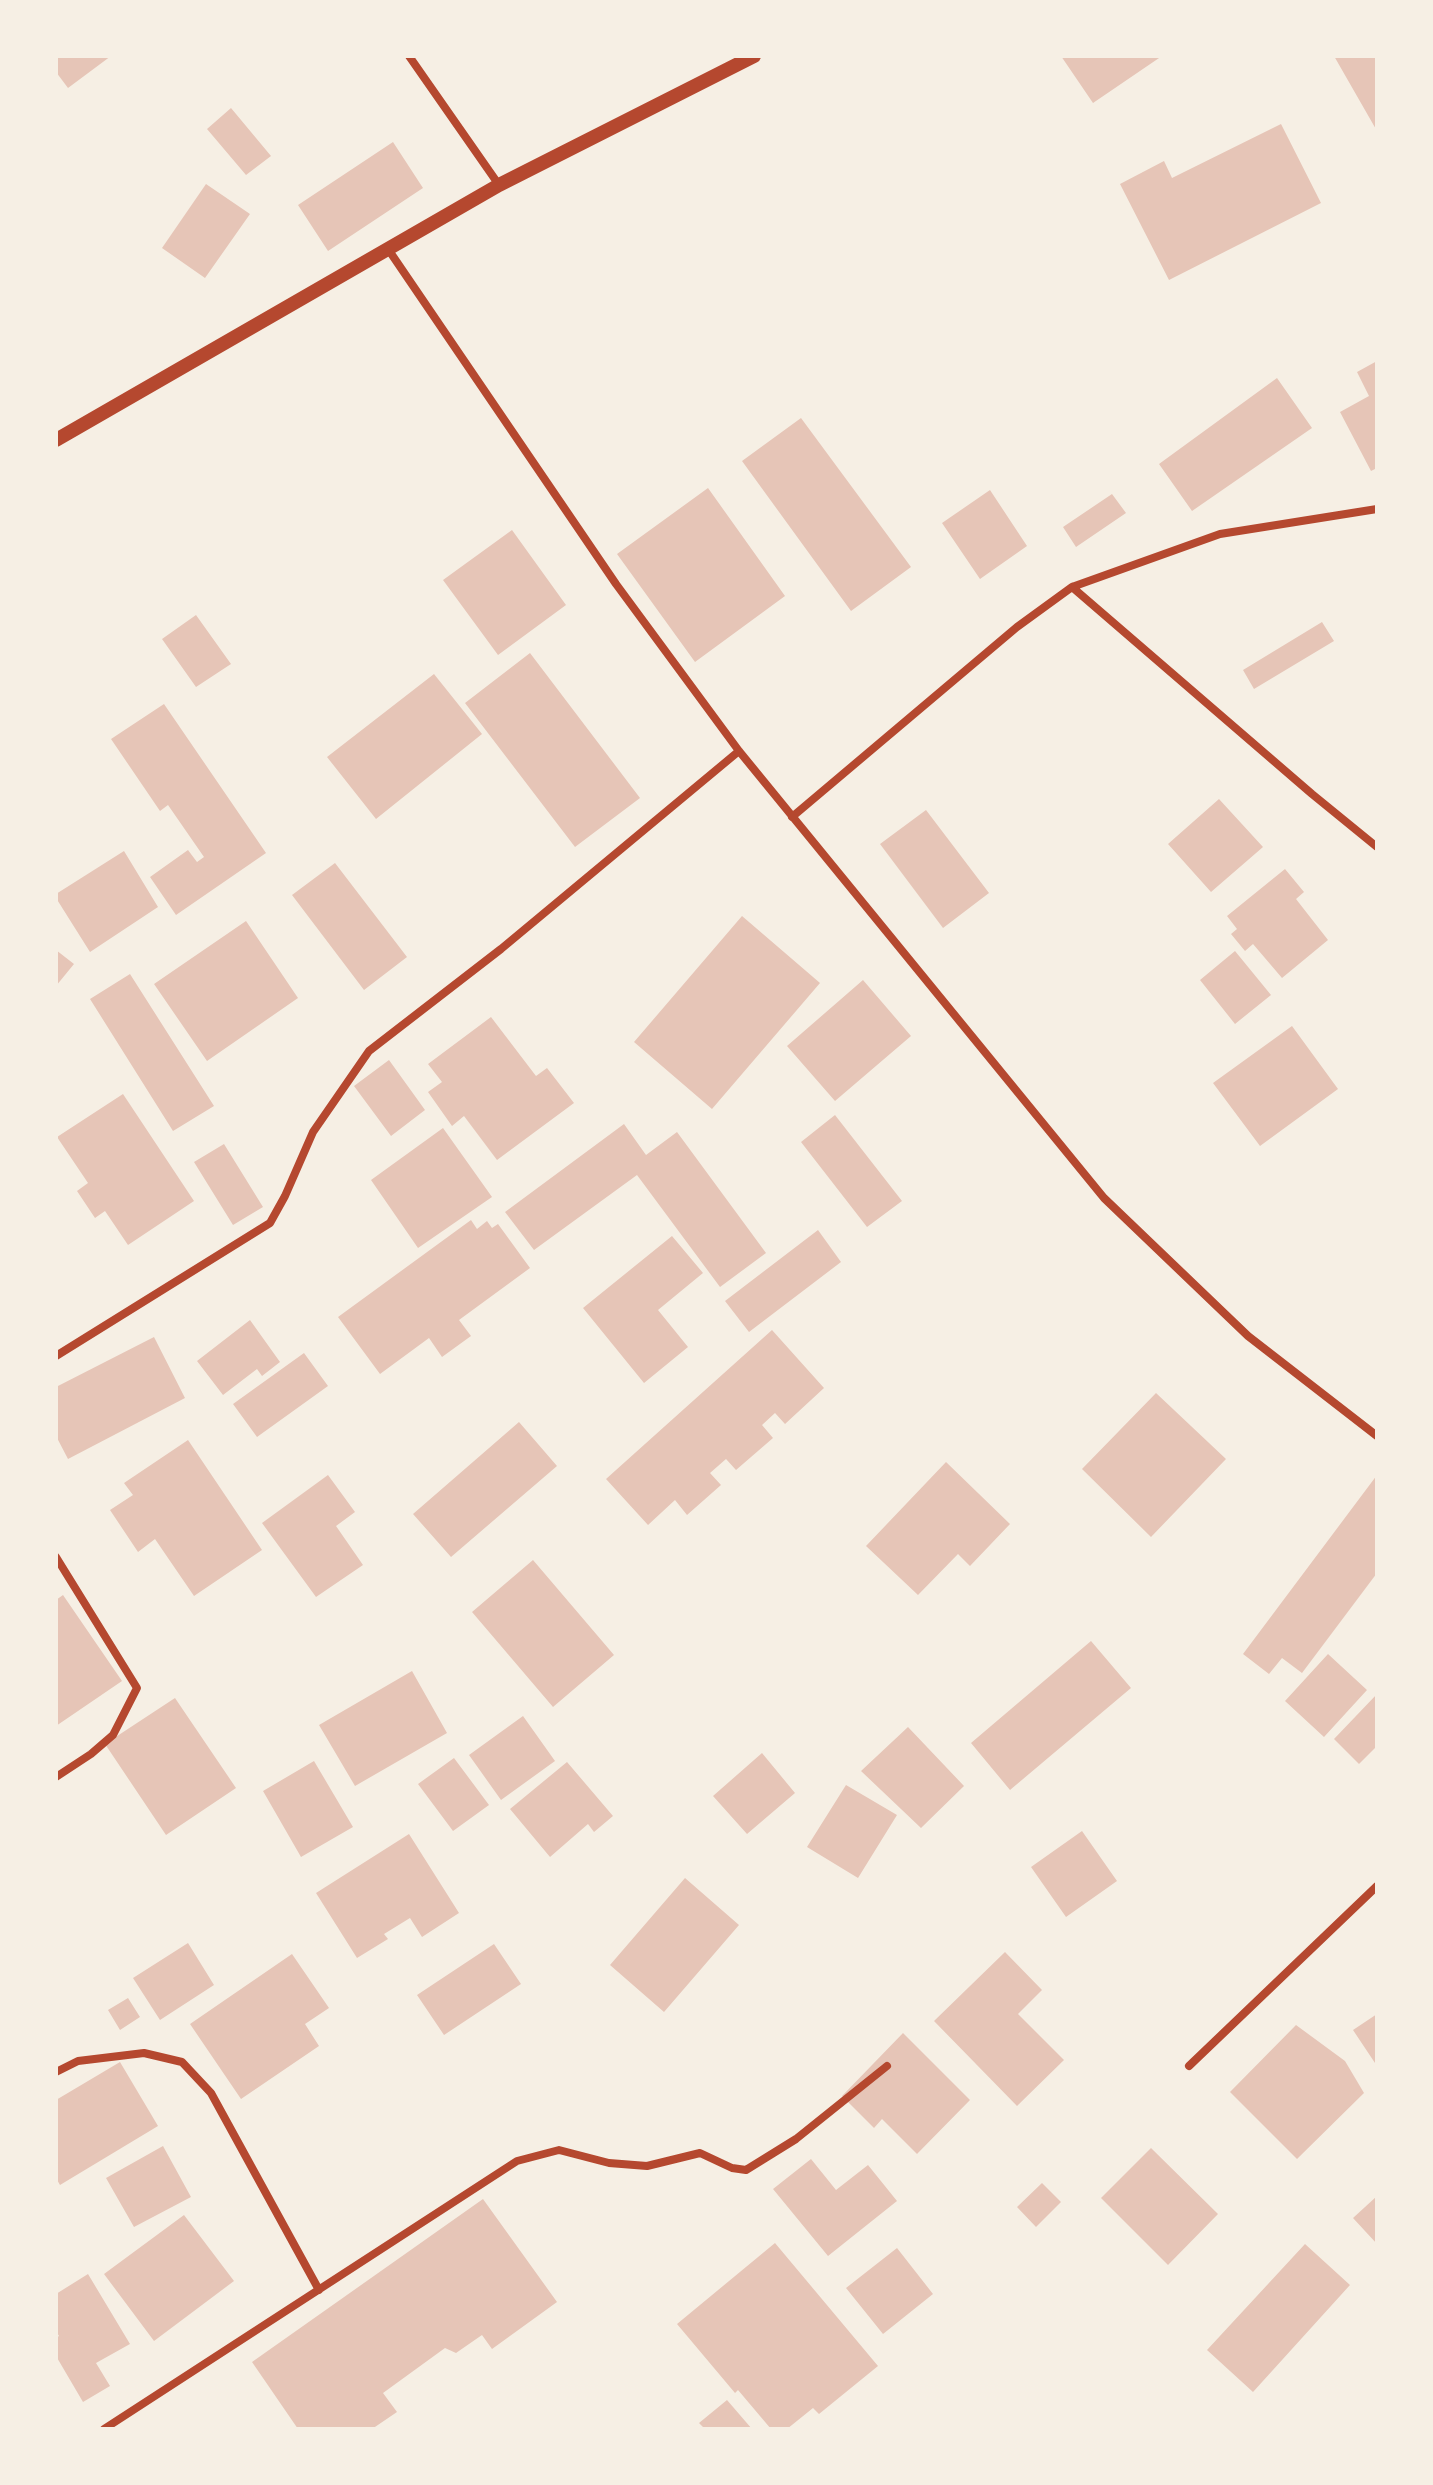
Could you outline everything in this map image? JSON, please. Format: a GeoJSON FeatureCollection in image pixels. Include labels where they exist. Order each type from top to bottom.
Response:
{"type":"FeatureCollection","features":[{"type":"Feature","properties":{"kind":"street"},"geometry":{"type":"LineString","coordinates":[[409,56],[499,185]]}},
{"type":"Feature","properties":{"kind":"street"},"geometry":{"type":"LineString","coordinates":[[56,440],[499,185],[754,56]]}},
{"type":"Feature","properties":{"kind":"street"},"geometry":{"type":"LineString","coordinates":[[388,249],[616,584],[739,751],[1104,1198],[1248,1336],[1377,1436]]}},
{"type":"Feature","properties":{"kind":"street"},"geometry":{"type":"LineString","coordinates":[[792,817],[1017,627],[1072,587],[1220,534],[1377,509]]}},
{"type":"Feature","properties":{"kind":"street"},"geometry":{"type":"LineString","coordinates":[[1072,587],[1377,847]]}},
{"type":"Feature","properties":{"kind":"street"},"geometry":{"type":"LineString","coordinates":[[56,1356],[270,1223],[313,1132],[369,1051],[501,949],[739,751]]}},
{"type":"Feature","properties":{"kind":"street"},"geometry":{"type":"LineString","coordinates":[[56,1557],[137,1688],[113,1735],[56,1777]]}},
{"type":"Feature","properties":{"kind":"street"},"geometry":{"type":"LineString","coordinates":[[1189,2066],[1377,1886]]}},
{"type":"Feature","properties":{"kind":"street"},"geometry":{"type":"LineString","coordinates":[[56,2072],[78,2061],[144,2053],[182,2062],[211,2093],[319,2290]]}},
{"type":"Feature","properties":{"kind":"street"},"geometry":{"type":"LineString","coordinates":[[104,2429],[517,2161],[559,2150],[609,2163],[647,2166],[700,2153],[732,2168],[746,2170],[796,2139],[887,2066]]}},
{"type":"Feature","properties":{"kind":"building"},"geometry":{"type":"Polygon","coordinates":[[[56,56],[111,56],[68,88],[56,72],[56,56]]]}},
{"type":"Feature","properties":{"kind":"building"},"geometry":{"type":"Polygon","coordinates":[[[1061,56],[1162,56],[1093,103],[1061,56]]]}},
{"type":"Feature","properties":{"kind":"building"},"geometry":{"type":"Polygon","coordinates":[[[1334,56],[1377,56],[1377,131],[1334,56]]]}},
{"type":"Feature","properties":{"kind":"building"},"geometry":{"type":"Polygon","coordinates":[[[231,108],[271,156],[246,175],[207,129],[231,108]]]}},
{"type":"Feature","properties":{"kind":"building"},"geometry":{"type":"Polygon","coordinates":[[[1281,124],[1321,203],[1169,280],[1120,184],[1164,161],[1172,178],[1281,124]]]}},
{"type":"Feature","properties":{"kind":"building"},"geometry":{"type":"Polygon","coordinates":[[[393,142],[423,188],[328,251],[298,205],[393,142]]]}},
{"type":"Feature","properties":{"kind":"building"},"geometry":{"type":"Polygon","coordinates":[[[206,184],[250,214],[205,278],[162,248],[206,184]]]}},
{"type":"Feature","properties":{"kind":"building"},"geometry":{"type":"Polygon","coordinates":[[[1377,361],[1377,468],[1371,471],[1340,412],[1369,396],[1357,372],[1377,361]]]}},
{"type":"Feature","properties":{"kind":"building"},"geometry":{"type":"Polygon","coordinates":[[[1277,378],[1312,428],[1192,511],[1159,464],[1277,378]]]}},
{"type":"Feature","properties":{"kind":"building"},"geometry":{"type":"Polygon","coordinates":[[[801,418],[911,567],[851,611],[742,461],[801,418]]]}},
{"type":"Feature","properties":{"kind":"building"},"geometry":{"type":"Polygon","coordinates":[[[708,488],[785,596],[695,662],[617,554],[708,488]]]}},
{"type":"Feature","properties":{"kind":"building"},"geometry":{"type":"Polygon","coordinates":[[[990,490],[1027,546],[980,579],[942,523],[990,490]]]}},
{"type":"Feature","properties":{"kind":"building"},"geometry":{"type":"Polygon","coordinates":[[[1112,494],[1126,513],[1076,547],[1063,527],[1112,494]]]}},
{"type":"Feature","properties":{"kind":"building"},"geometry":{"type":"Polygon","coordinates":[[[512,530],[566,605],[498,655],[443,580],[512,530]]]}},
{"type":"Feature","properties":{"kind":"building"},"geometry":{"type":"Polygon","coordinates":[[[196,615],[231,664],[196,687],[162,639],[196,615]]]}},
{"type":"Feature","properties":{"kind":"building"},"geometry":{"type":"Polygon","coordinates":[[[1322,622],[1334,641],[1254,689],[1243,670],[1322,622]]]}},
{"type":"Feature","properties":{"kind":"building"},"geometry":{"type":"Polygon","coordinates":[[[530,653],[640,798],[575,847],[465,703],[530,653]]]}},
{"type":"Feature","properties":{"kind":"building"},"geometry":{"type":"Polygon","coordinates":[[[434,674],[482,734],[376,819],[327,757],[434,674]]]}},
{"type":"Feature","properties":{"kind":"building"},"geometry":{"type":"Polygon","coordinates":[[[164,704],[266,853],[176,915],[150,877],[188,850],[197,862],[204,857],[168,805],[160,811],[111,739],[164,704]]]}},
{"type":"Feature","properties":{"kind":"building"},"geometry":{"type":"Polygon","coordinates":[[[1219,799],[1263,847],[1211,892],[1168,844],[1219,799]]]}},
{"type":"Feature","properties":{"kind":"building"},"geometry":{"type":"Polygon","coordinates":[[[926,810],[989,893],[943,928],[880,844],[926,810]]]}},
{"type":"Feature","properties":{"kind":"building"},"geometry":{"type":"Polygon","coordinates":[[[124,851],[158,907],[90,952],[56,894],[124,851]]]}},
{"type":"Feature","properties":{"kind":"building"},"geometry":{"type":"Polygon","coordinates":[[[335,863],[407,957],[364,990],[292,895],[335,863]]]}},
{"type":"Feature","properties":{"kind":"building"},"geometry":{"type":"Polygon","coordinates":[[[1285,869],[1304,892],[1296,899],[1328,940],[1282,978],[1253,944],[1245,951],[1231,934],[1237,929],[1227,916],[1285,869]]]}},
{"type":"Feature","properties":{"kind":"building"},"geometry":{"type":"Polygon","coordinates":[[[742,916],[820,983],[712,1109],[634,1042],[742,916]]]}},
{"type":"Feature","properties":{"kind":"building"},"geometry":{"type":"Polygon","coordinates":[[[246,921],[298,998],[207,1061],[154,984],[246,921]]]}},
{"type":"Feature","properties":{"kind":"building"},"geometry":{"type":"Polygon","coordinates":[[[56,950],[74,964],[56,986],[56,950]]]}},
{"type":"Feature","properties":{"kind":"building"},"geometry":{"type":"Polygon","coordinates":[[[1235,951],[1271,995],[1235,1024],[1200,980],[1235,951]]]}},
{"type":"Feature","properties":{"kind":"building"},"geometry":{"type":"Polygon","coordinates":[[[130,974],[214,1106],[173,1131],[90,999],[130,974]]]}},
{"type":"Feature","properties":{"kind":"building"},"geometry":{"type":"Polygon","coordinates":[[[863,980],[911,1036],[835,1101],[787,1046],[863,980]]]}},
{"type":"Feature","properties":{"kind":"building"},"geometry":{"type":"Polygon","coordinates":[[[491,1017],[536,1076],[547,1068],[574,1103],[497,1160],[464,1116],[452,1126],[428,1092],[442,1082],[428,1064],[491,1017]]]}},
{"type":"Feature","properties":{"kind":"building"},"geometry":{"type":"Polygon","coordinates":[[[1292,1026],[1338,1089],[1260,1146],[1213,1083],[1292,1026]]]}},
{"type":"Feature","properties":{"kind":"building"},"geometry":{"type":"Polygon","coordinates":[[[389,1060],[425,1110],[391,1136],[354,1086],[389,1060]]]}},
{"type":"Feature","properties":{"kind":"building"},"geometry":{"type":"Polygon","coordinates":[[[123,1094],[194,1201],[128,1245],[105,1211],[95,1218],[77,1191],[88,1183],[57,1137],[123,1094]]]}},
{"type":"Feature","properties":{"kind":"building"},"geometry":{"type":"Polygon","coordinates":[[[835,1115],[902,1201],[867,1227],[801,1142],[835,1115]]]}},
{"type":"Feature","properties":{"kind":"building"},"geometry":{"type":"Polygon","coordinates":[[[624,1124],[646,1155],[677,1132],[766,1253],[720,1287],[637,1175],[534,1250],[505,1212],[624,1124]]]}},
{"type":"Feature","properties":{"kind":"building"},"geometry":{"type":"Polygon","coordinates":[[[443,1128],[492,1197],[418,1248],[371,1180],[443,1128]]]}},
{"type":"Feature","properties":{"kind":"building"},"geometry":{"type":"Polygon","coordinates":[[[224,1144],[263,1207],[233,1225],[194,1162],[224,1144]]]}},
{"type":"Feature","properties":{"kind":"building"},"geometry":{"type":"Polygon","coordinates":[[[471,1220],[477,1229],[487,1221],[492,1228],[498,1224],[530,1268],[459,1320],[471,1336],[442,1357],[429,1338],[380,1374],[338,1317],[471,1220]]]}},
{"type":"Feature","properties":{"kind":"building"},"geometry":{"type":"Polygon","coordinates":[[[818,1230],[841,1262],[749,1332],[725,1301],[818,1230]]]}},
{"type":"Feature","properties":{"kind":"building"},"geometry":{"type":"Polygon","coordinates":[[[672,1236],[703,1273],[658,1310],[688,1347],[644,1383],[583,1308],[672,1236]]]}},
{"type":"Feature","properties":{"kind":"building"},"geometry":{"type":"Polygon","coordinates":[[[250,1320],[280,1362],[262,1376],[257,1369],[223,1395],[197,1361],[250,1320]]]}},
{"type":"Feature","properties":{"kind":"building"},"geometry":{"type":"Polygon","coordinates":[[[772,1330],[824,1388],[785,1424],[775,1413],[762,1425],[773,1438],[736,1470],[726,1459],[710,1473],[721,1485],[687,1515],[675,1500],[648,1525],[606,1479],[772,1330]]]}},
{"type":"Feature","properties":{"kind":"building"},"geometry":{"type":"Polygon","coordinates":[[[154,1337],[185,1398],[68,1459],[56,1436],[56,1387],[154,1337]]]}},
{"type":"Feature","properties":{"kind":"building"},"geometry":{"type":"Polygon","coordinates":[[[304,1353],[328,1386],[257,1437],[233,1404],[304,1353]]]}},
{"type":"Feature","properties":{"kind":"building"},"geometry":{"type":"Polygon","coordinates":[[[1156,1393],[1226,1459],[1151,1537],[1082,1469],[1156,1393]]]}},
{"type":"Feature","properties":{"kind":"building"},"geometry":{"type":"Polygon","coordinates":[[[519,1422],[557,1466],[451,1557],[413,1514],[519,1422]]]}},
{"type":"Feature","properties":{"kind":"building"},"geometry":{"type":"Polygon","coordinates":[[[188,1440],[262,1550],[194,1596],[155,1539],[138,1552],[110,1510],[133,1495],[124,1483],[188,1440]]]}},
{"type":"Feature","properties":{"kind":"building"},"geometry":{"type":"Polygon","coordinates":[[[946,1462],[1010,1524],[970,1566],[958,1554],[918,1595],[866,1546],[946,1462]]]}},
{"type":"Feature","properties":{"kind":"building"},"geometry":{"type":"Polygon","coordinates":[[[328,1475],[355,1512],[336,1526],[363,1565],[316,1597],[262,1523],[328,1475]]]}},
{"type":"Feature","properties":{"kind":"building"},"geometry":{"type":"Polygon","coordinates":[[[1377,1475],[1377,1573],[1302,1673],[1282,1658],[1269,1674],[1243,1654],[1377,1475]]]}},
{"type":"Feature","properties":{"kind":"building"},"geometry":{"type":"Polygon","coordinates":[[[533,1560],[614,1655],[553,1707],[472,1612],[533,1560]]]}},
{"type":"Feature","properties":{"kind":"building"},"geometry":{"type":"Polygon","coordinates":[[[63,1595],[122,1681],[56,1726],[56,1600],[63,1595]]]}},
{"type":"Feature","properties":{"kind":"building"},"geometry":{"type":"Polygon","coordinates":[[[1091,1641],[1131,1688],[1010,1790],[971,1743],[1091,1641]]]}},
{"type":"Feature","properties":{"kind":"building"},"geometry":{"type":"Polygon","coordinates":[[[1328,1654],[1367,1690],[1324,1737],[1285,1701],[1328,1654]]]}},
{"type":"Feature","properties":{"kind":"building"},"geometry":{"type":"Polygon","coordinates":[[[412,1671],[447,1733],[355,1786],[319,1725],[412,1671]]]}},
{"type":"Feature","properties":{"kind":"building"},"geometry":{"type":"Polygon","coordinates":[[[1377,1694],[1377,1746],[1359,1764],[1334,1739],[1377,1694]]]}},
{"type":"Feature","properties":{"kind":"building"},"geometry":{"type":"Polygon","coordinates":[[[175,1698],[236,1788],[166,1835],[105,1744],[175,1698]]]}},
{"type":"Feature","properties":{"kind":"building"},"geometry":{"type":"Polygon","coordinates":[[[523,1716],[555,1761],[501,1800],[469,1755],[523,1716]]]}},
{"type":"Feature","properties":{"kind":"building"},"geometry":{"type":"Polygon","coordinates":[[[908,1727],[964,1786],[921,1828],[861,1771],[908,1727]]]}},
{"type":"Feature","properties":{"kind":"building"},"geometry":{"type":"Polygon","coordinates":[[[762,1753],[795,1793],[747,1834],[713,1796],[762,1753]]]}},
{"type":"Feature","properties":{"kind":"building"},"geometry":{"type":"Polygon","coordinates":[[[454,1758],[489,1805],[453,1831],[418,1784],[454,1758]]]}},
{"type":"Feature","properties":{"kind":"building"},"geometry":{"type":"Polygon","coordinates":[[[314,1761],[353,1827],[301,1857],[263,1791],[314,1761]]]}},
{"type":"Feature","properties":{"kind":"building"},"geometry":{"type":"Polygon","coordinates":[[[567,1762],[613,1816],[594,1832],[588,1824],[550,1857],[510,1809],[567,1762]]]}},
{"type":"Feature","properties":{"kind":"building"},"geometry":{"type":"Polygon","coordinates":[[[846,1785],[897,1815],[858,1878],[807,1847],[846,1785]]]}},
{"type":"Feature","properties":{"kind":"building"},"geometry":{"type":"Polygon","coordinates":[[[1082,1831],[1117,1881],[1066,1917],[1031,1867],[1082,1831]]]}},
{"type":"Feature","properties":{"kind":"building"},"geometry":{"type":"Polygon","coordinates":[[[409,1834],[459,1913],[422,1937],[410,1918],[384,1934],[388,1939],[357,1958],[316,1893],[409,1834]]]}},
{"type":"Feature","properties":{"kind":"building"},"geometry":{"type":"Polygon","coordinates":[[[685,1878],[739,1925],[664,2012],[610,1965],[685,1878]]]}},
{"type":"Feature","properties":{"kind":"building"},"geometry":{"type":"Polygon","coordinates":[[[188,1943],[214,1985],[160,2020],[133,1978],[188,1943]]]}},
{"type":"Feature","properties":{"kind":"building"},"geometry":{"type":"Polygon","coordinates":[[[494,1944],[521,1984],[444,2035],[417,1995],[494,1944]]]}},
{"type":"Feature","properties":{"kind":"building"},"geometry":{"type":"Polygon","coordinates":[[[1005,1952],[1042,1990],[1018,2014],[1064,2060],[1017,2106],[934,2021],[1005,1952]]]}},
{"type":"Feature","properties":{"kind":"building"},"geometry":{"type":"Polygon","coordinates":[[[292,1954],[329,2008],[305,2024],[319,2046],[241,2099],[190,2024],[292,1954]]]}},
{"type":"Feature","properties":{"kind":"building"},"geometry":{"type":"Polygon","coordinates":[[[128,1998],[140,2017],[120,2030],[108,2010],[128,1998]]]}},
{"type":"Feature","properties":{"kind":"building"},"geometry":{"type":"Polygon","coordinates":[[[1377,2014],[1377,2066],[1353,2030],[1377,2014]]]}},
{"type":"Feature","properties":{"kind":"building"},"geometry":{"type":"Polygon","coordinates":[[[1296,2025],[1345,2061],[1364,2093],[1297,2159],[1230,2092],[1296,2025]]]}},
{"type":"Feature","properties":{"kind":"building"},"geometry":{"type":"Polygon","coordinates":[[[903,2033],[970,2100],[917,2154],[882,2119],[874,2128],[842,2096],[903,2033]]]}},
{"type":"Feature","properties":{"kind":"building"},"geometry":{"type":"Polygon","coordinates":[[[120,2062],[158,2126],[60,2185],[56,2178],[56,2100],[120,2062]]]}},
{"type":"Feature","properties":{"kind":"building"},"geometry":{"type":"Polygon","coordinates":[[[163,2146],[191,2197],[134,2227],[106,2178],[163,2146]]]}},
{"type":"Feature","properties":{"kind":"building"},"geometry":{"type":"Polygon","coordinates":[[[1151,2148],[1218,2214],[1168,2265],[1101,2198],[1151,2148]]]}},
{"type":"Feature","properties":{"kind":"building"},"geometry":{"type":"Polygon","coordinates":[[[811,2159],[836,2190],[868,2165],[897,2201],[828,2256],[773,2189],[811,2159]]]}},
{"type":"Feature","properties":{"kind":"building"},"geometry":{"type":"Polygon","coordinates":[[[1042,2183],[1061,2202],[1036,2227],[1017,2207],[1042,2183]]]}},
{"type":"Feature","properties":{"kind":"building"},"geometry":{"type":"Polygon","coordinates":[[[1377,2196],[1377,2244],[1353,2218],[1377,2196]]]}},
{"type":"Feature","properties":{"kind":"building"},"geometry":{"type":"Polygon","coordinates":[[[483,2199],[557,2302],[492,2349],[482,2335],[456,2353],[445,2348],[383,2393],[397,2412],[372,2429],[298,2429],[252,2362],[483,2199]]]}},
{"type":"Feature","properties":{"kind":"building"},"geometry":{"type":"Polygon","coordinates":[[[184,2215],[234,2281],[154,2341],[104,2274],[184,2215]]]}},
{"type":"Feature","properties":{"kind":"building"},"geometry":{"type":"Polygon","coordinates":[[[775,2243],[878,2366],[819,2414],[813,2408],[787,2429],[771,2429],[738,2390],[735,2393],[677,2324],[775,2243]]]}},
{"type":"Feature","properties":{"kind":"building"},"geometry":{"type":"Polygon","coordinates":[[[1305,2244],[1350,2285],[1253,2392],[1207,2350],[1305,2244]]]}},
{"type":"Feature","properties":{"kind":"building"},"geometry":{"type":"Polygon","coordinates":[[[897,2248],[933,2294],[883,2334],[846,2288],[897,2248]]]}},
{"type":"Feature","properties":{"kind":"building"},"geometry":{"type":"Polygon","coordinates":[[[88,2274],[130,2344],[96,2363],[110,2386],[83,2402],[56,2356],[56,2338],[59,2336],[56,2331],[56,2294],[88,2274]]]}},
{"type":"Feature","properties":{"kind":"building"},"geometry":{"type":"Polygon","coordinates":[[[727,2400],[752,2429],[705,2429],[699,2423],[727,2400]]]}}]}
